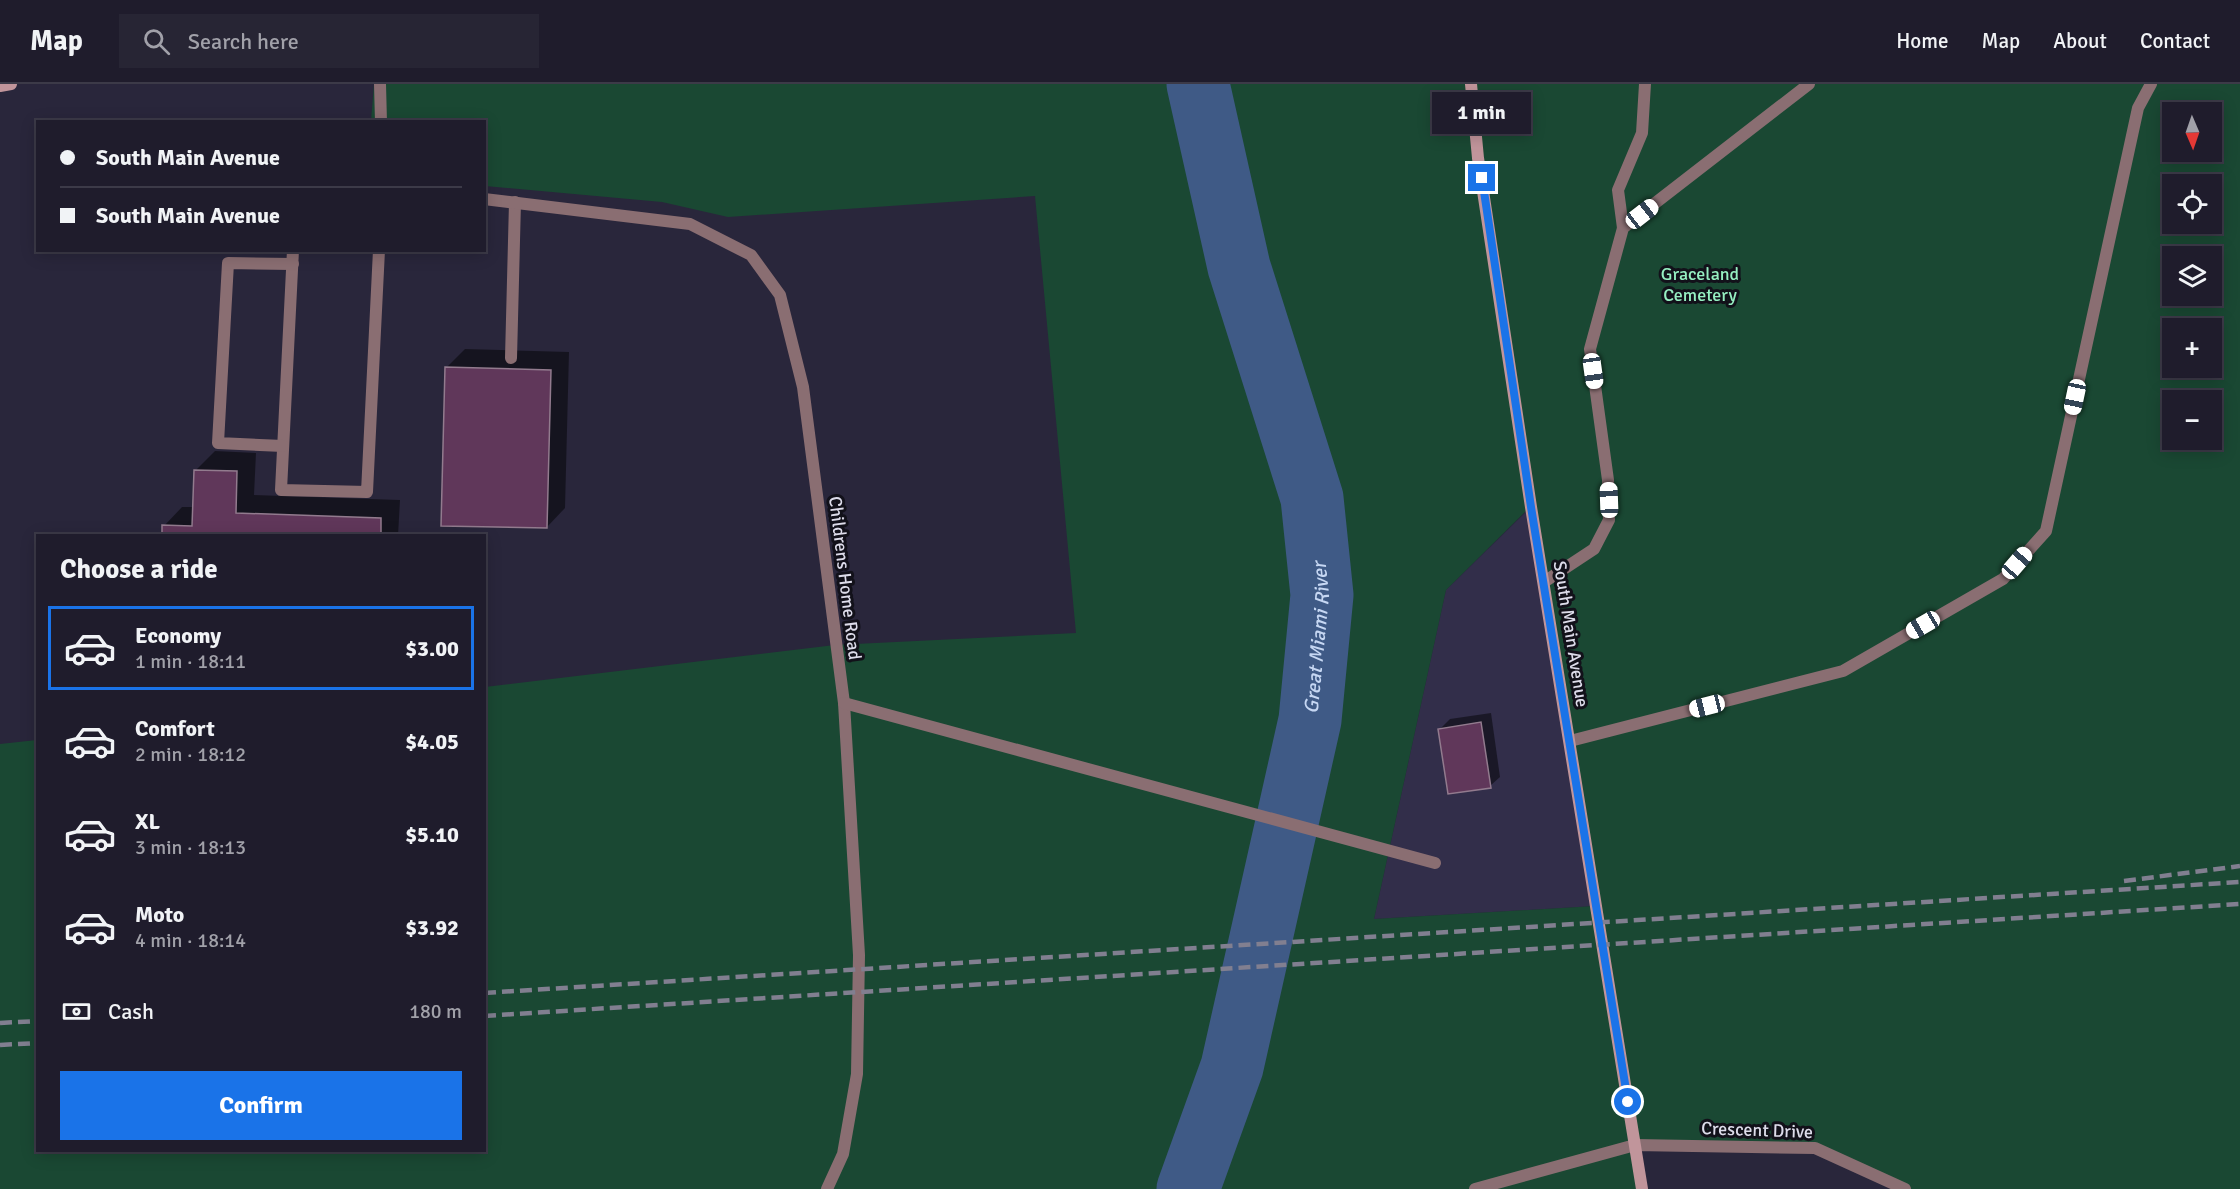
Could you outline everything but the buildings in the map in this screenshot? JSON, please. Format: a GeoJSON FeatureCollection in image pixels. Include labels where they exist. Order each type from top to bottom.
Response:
{"type":"FeatureCollection","features":[{"type":"Feature","properties":{"kind":"main road"},"geometry":{"type":"LineString","coordinates":[[0,86],[10,84]]}},
{"type":"Feature","properties":{"kind":"main road","name":"South Main Avenue"},"geometry":{"type":"LineString","coordinates":[[1471,84],[1478,158],[1642,1189]]}},
{"type":"Feature","properties":{"kind":"street"},"geometry":{"type":"LineString","coordinates":[[380,84],[381,120]]}},
{"type":"Feature","properties":{"kind":"street"},"geometry":{"type":"LineString","coordinates":[[1544,582],[1594,549],[1610,520],[1608,480],[1590,349],[1623,228],[1618,190],[1642,133],[1645,84]]}},
{"type":"Feature","properties":{"kind":"street"},"geometry":{"type":"LineString","coordinates":[[1623,228],[1809,84]]}},
{"type":"Feature","properties":{"kind":"street"},"geometry":{"type":"LineString","coordinates":[[1570,741],[1843,671],[2003,579],[2046,531],[2138,108],[2151,84]]}},
{"type":"Feature","properties":{"kind":"street","name":"Childrens Home Road"},"geometry":{"type":"LineString","coordinates":[[486,199],[690,224],[751,255],[780,296],[803,387],[844,703],[859,955],[857,1074],[843,1154],[827,1189]]}},
{"type":"Feature","properties":{"kind":"street"},"geometry":{"type":"LineString","coordinates":[[511,358],[515,202]]}},
{"type":"Feature","properties":{"kind":"street"},"geometry":{"type":"LineString","coordinates":[[293,252],[281,490],[367,492],[379,252]]}},
{"type":"Feature","properties":{"kind":"street"},"geometry":{"type":"LineString","coordinates":[[283,446],[218,443],[228,264],[292,264]]}},
{"type":"Feature","properties":{"kind":"street"},"geometry":{"type":"LineString","coordinates":[[844,703],[1435,863]]}},
{"type":"Feature","properties":{"kind":"street","name":"Crescent Drive"},"geometry":{"type":"LineString","coordinates":[[1475,1189],[1635,1145],[1815,1148],[1905,1189]]}},
{"type":"Feature","properties":{"kind":"shaded area"},"geometry":{"type":"Polygon","coordinates":[[[1531,507],[1596,906],[1374,919],[1446,590],[1531,507]]]}},
{"type":"Feature","properties":{"kind":"green space","name":"Graceland Cemetery"},"geometry":{"type":"Polygon","coordinates":[[[374,84],[2240,84],[2240,1189],[1905,1189],[1815,1148],[1635,1145],[1642,1189],[0,1189],[0,744],[36,740],[36,1152],[486,1152],[486,687],[835,645],[1076,633],[1035,196],[728,217],[662,202],[486,186],[486,120],[371,120],[374,84]],[[1530,507],[1446,590],[1374,919],[1595,906],[1530,507]]]}},
{"type":"Feature","properties":{"kind":"waterway","name":"Great Miami River"},"geometry":{"type":"LineString","coordinates":[[1188,1189],[1232,1067],[1310,720],[1322,595],[1312,498],[1239,267],[1198,84]]}},
{"type":"Feature","properties":{"kind":"railway"},"geometry":{"type":"LineString","coordinates":[[2124,881],[2240,866]]}},
{"type":"Feature","properties":{"kind":"railway"},"geometry":{"type":"LineString","coordinates":[[486,993],[2240,882]]}},
{"type":"Feature","properties":{"kind":"railway"},"geometry":{"type":"LineString","coordinates":[[486,1016],[2240,904]]}},
{"type":"Feature","properties":{"kind":"railway"},"geometry":{"type":"LineString","coordinates":[[0,1023],[36,1021]]}},
{"type":"Feature","properties":{"kind":"railway"},"geometry":{"type":"LineString","coordinates":[[0,1045],[36,1043]]}},
{"type":"Feature","properties":{"kind":"route"},"geometry":{"type":"LineString","coordinates":[[1482,178],[1531,507],[1628,1102]]}}]}
